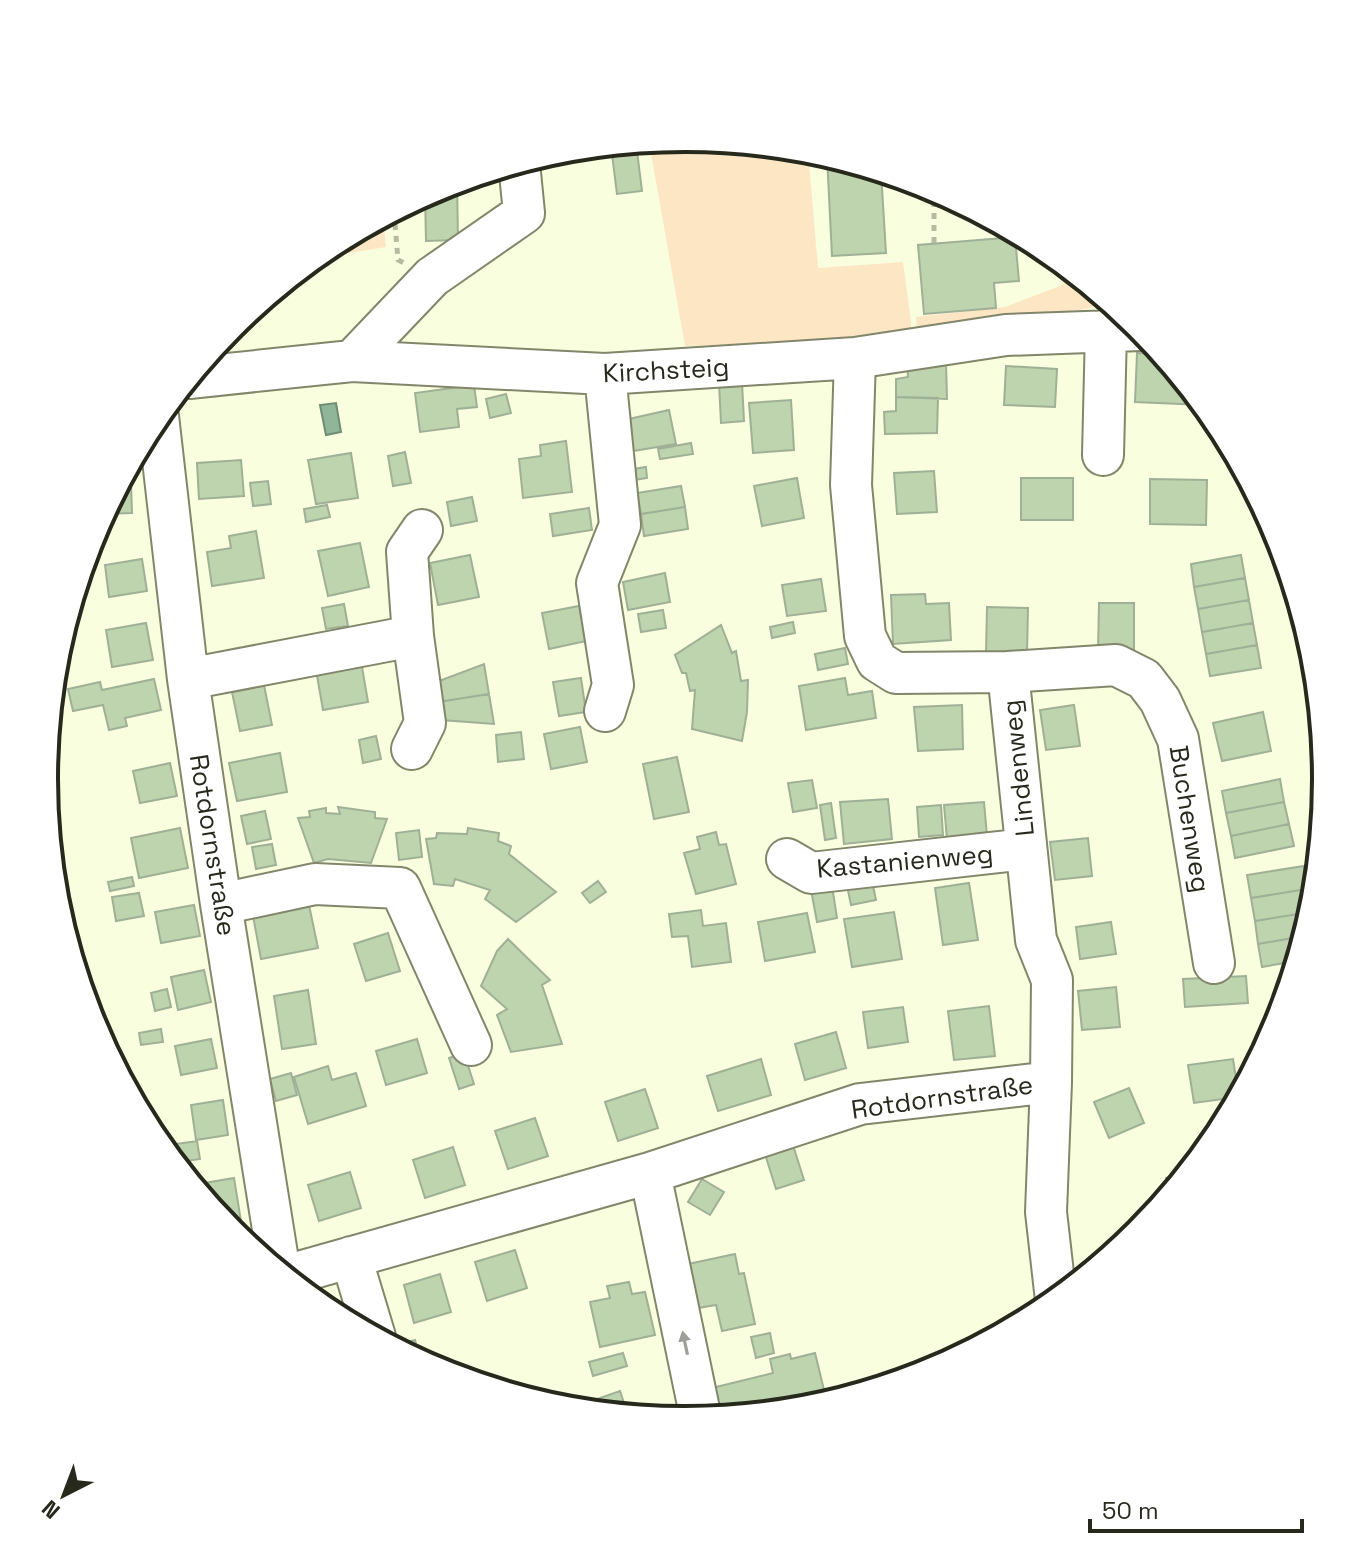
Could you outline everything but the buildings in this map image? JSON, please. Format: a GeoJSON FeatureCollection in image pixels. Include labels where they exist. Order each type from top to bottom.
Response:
{"type":"FeatureCollection","features":[{"type":"Feature","properties":{"kind":"street"},"geometry":{"type":"LineString","coordinates":[[352,361],[432,277],[524,213],[520,175]]}},
{"type":"Feature","properties":{"kind":"street","name":"Kirchsteig"},"geometry":{"type":"LineString","coordinates":[[206,376],[352,361],[605,374],[855,358],[1006,335],[1122,330]]}},
{"type":"Feature","properties":{"kind":"street"},"geometry":{"type":"LineString","coordinates":[[1103,455],[1124,332]]}},
{"type":"Feature","properties":{"kind":"street","name":"Lindenweg"},"geometry":{"type":"LineString","coordinates":[[855,358],[851,485],[865,636],[877,661],[896,673],[1008,672],[1036,940],[1052,980],[1046,1212],[1054,1286]]}},
{"type":"Feature","properties":{"kind":"street"},"geometry":{"type":"LineString","coordinates":[[605,374],[620,525],[597,583],[613,685],[605,711]]}},
{"type":"Feature","properties":{"kind":"street","name":"Rotdornstraße"},"geometry":{"type":"LineString","coordinates":[[160,437],[188,679],[221,904],[279,1257]]}},
{"type":"Feature","properties":{"kind":"street"},"geometry":{"type":"LineString","coordinates":[[412,749],[425,723],[413,636],[407,552],[422,530]]}},
{"type":"Feature","properties":{"kind":"street"},"geometry":{"type":"LineString","coordinates":[[188,679],[413,636]]}},
{"type":"Feature","properties":{"kind":"street","name":"Buchenweg"},"geometry":{"type":"LineString","coordinates":[[1008,672],[1116,665],[1144,679],[1160,700],[1178,739],[1214,963]]}},
{"type":"Feature","properties":{"kind":"street","name":"Kastanienweg"},"geometry":{"type":"LineString","coordinates":[[787,859],[811,873],[1026,849]]}},
{"type":"Feature","properties":{"kind":"street"},"geometry":{"type":"LineString","coordinates":[[221,904],[315,884],[400,888],[471,1045]]}},
{"type":"Feature","properties":{"kind":"street","name":"Rotdornstraße"},"geometry":{"type":"LineString","coordinates":[[295,1271],[650,1173],[860,1104],[1051,1082]]}},
{"type":"Feature","properties":{"kind":"street"},"geometry":{"type":"LineString","coordinates":[[650,1173],[698,1406]]}},
{"type":"Feature","properties":{"kind":"street"},"geometry":{"type":"LineString","coordinates":[[351,1257],[370,1322]]}},
{"type":"Feature","properties":{"kind":"path"},"geometry":{"type":"LineString","coordinates":[[934,204],[934,243]]}},
{"type":"Feature","properties":{"kind":"path"},"geometry":{"type":"LineString","coordinates":[[395,224],[398,260],[432,277]]}},
{"type":"Feature","properties":{"kind":"shaded area"},"geometry":{"type":"Polygon","coordinates":[[[651,154],[726,154],[809,166],[818,268],[903,262],[911,333],[880,340],[685,346],[651,154]]]}},
{"type":"Feature","properties":{"kind":"shaded area"},"geometry":{"type":"Polygon","coordinates":[[[384,230],[386,247],[344,254],[384,230]]]}},
{"type":"Feature","properties":{"kind":"shaded area"},"geometry":{"type":"Polygon","coordinates":[[[1065,281],[1096,306],[1012,326],[917,335],[916,317],[1005,307],[1060,286],[1065,281]]]}},
{"type":"Feature","properties":{"kind":"shaded area"},"geometry":{"type":"Polygon","coordinates":[[[336,403],[341,432],[326,435],[320,405],[336,403]]]}}]}
